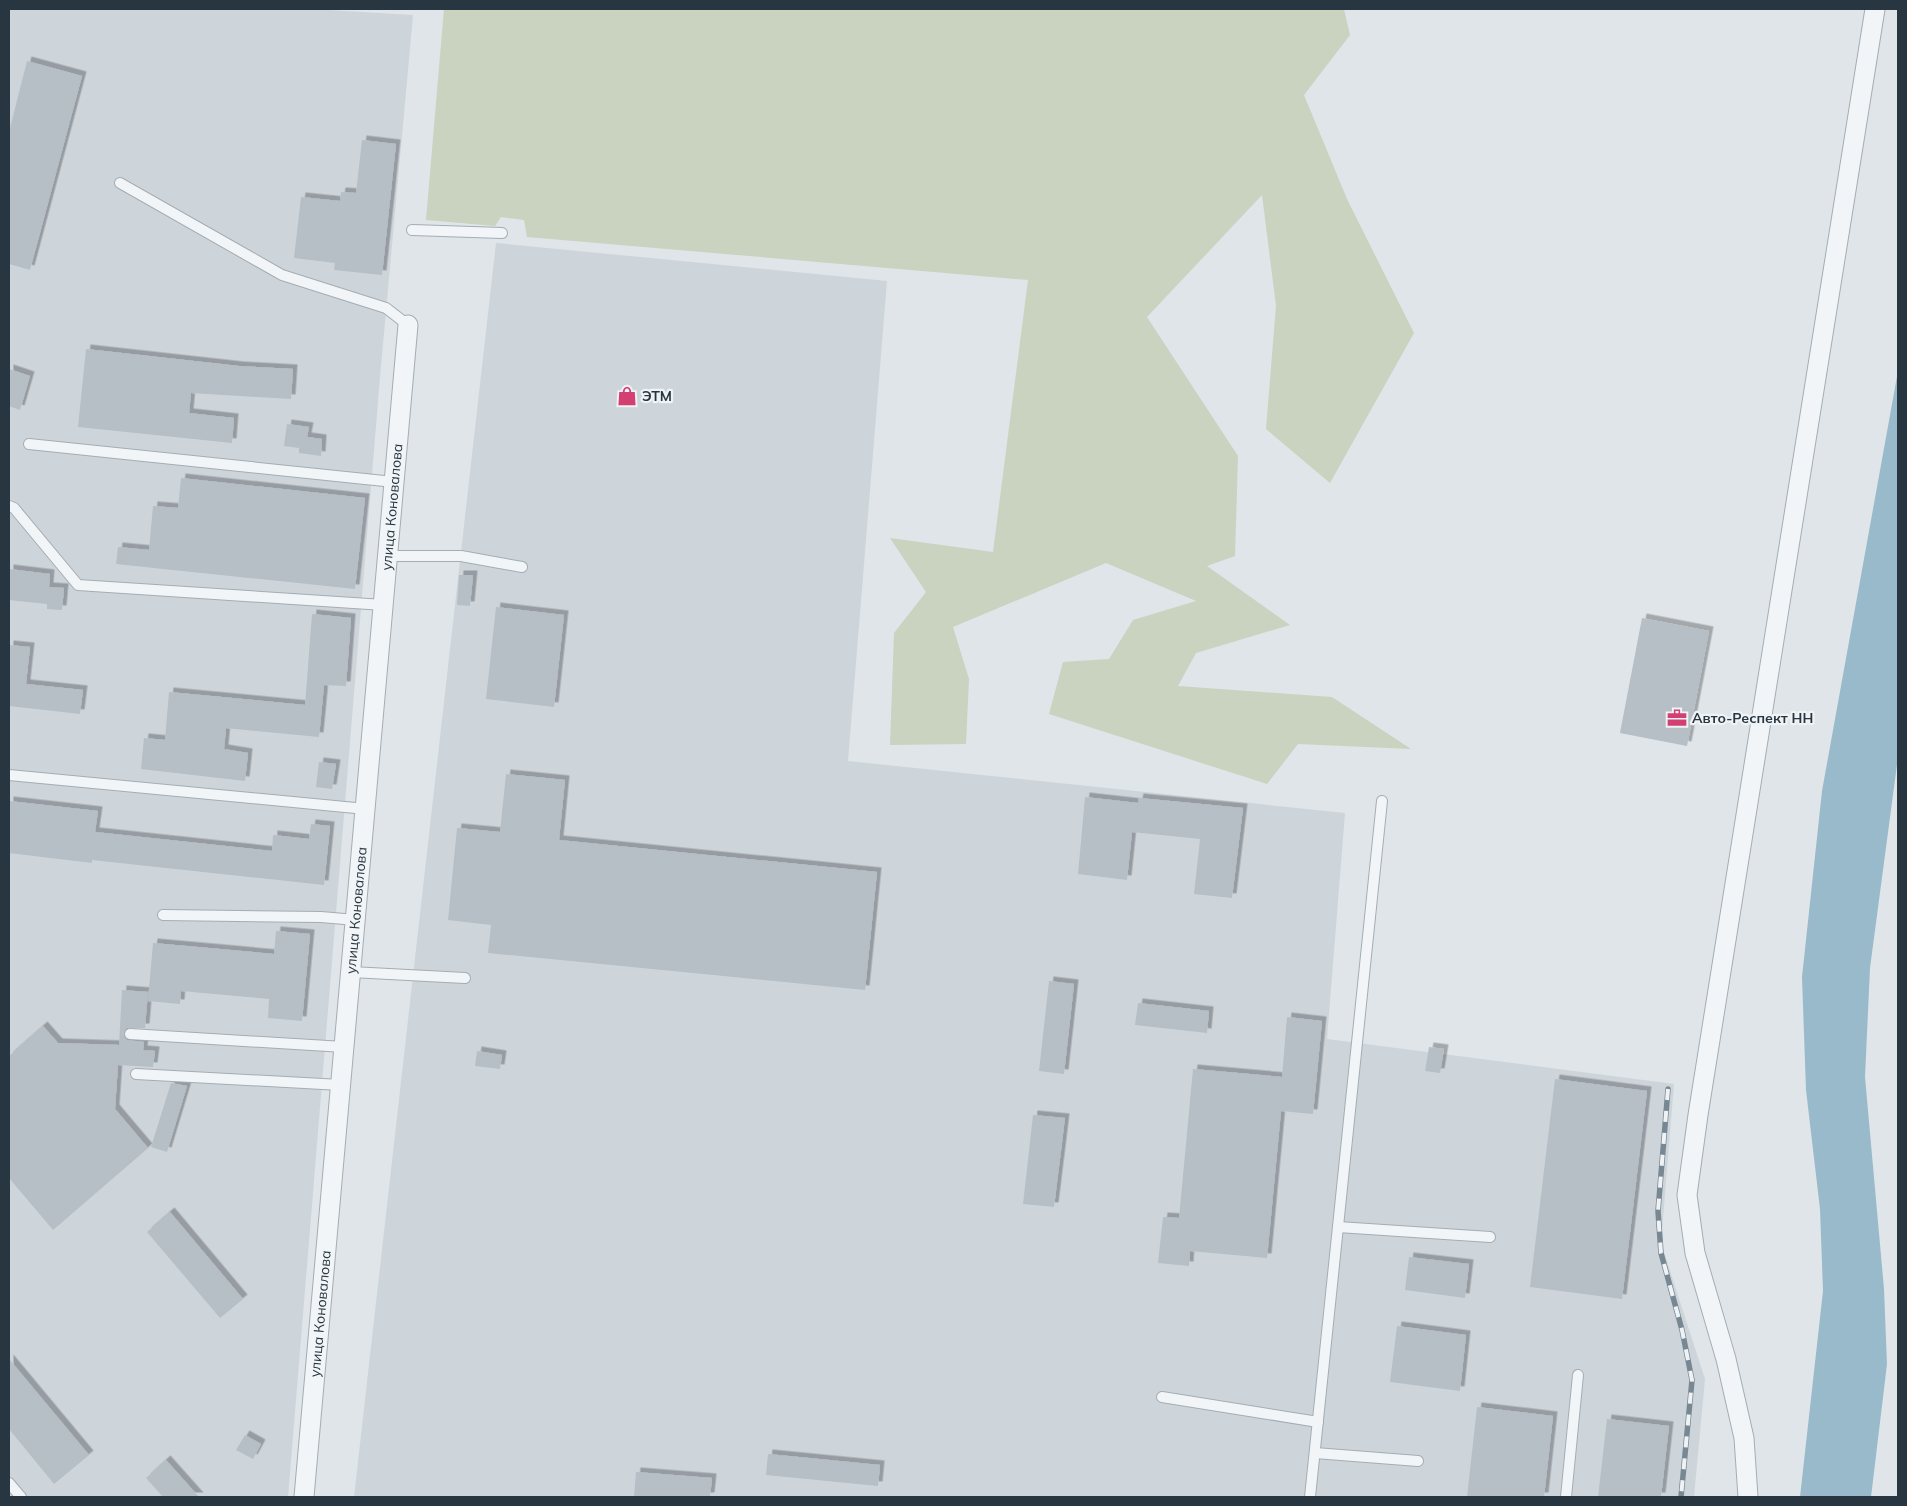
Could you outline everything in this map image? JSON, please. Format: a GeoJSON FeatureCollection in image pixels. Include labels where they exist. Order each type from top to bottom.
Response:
{"type":"FeatureCollection","features":[{"type":"Feature","properties":{"kind":"street"},"geometry":{"type":"LineString","coordinates":[[1748,1497],[1744,1438],[1726,1359],[1695,1252],[1687,1195],[1875,9]]}},
{"type":"Feature","properties":{"kind":"street","name":"улица Коновалова"},"geometry":{"type":"LineString","coordinates":[[304,1497],[408,325]]}},
{"type":"Feature","properties":{"kind":"lane"},"geometry":{"type":"LineString","coordinates":[[120,183],[282,275],[386,308],[408,325]]}},
{"type":"Feature","properties":{"kind":"lane"},"geometry":{"type":"LineString","coordinates":[[412,230],[502,233]]}},
{"type":"Feature","properties":{"kind":"lane"},"geometry":{"type":"LineString","coordinates":[[29,444],[394,482]]}},
{"type":"Feature","properties":{"kind":"lane"},"geometry":{"type":"LineString","coordinates":[[9,506],[14,508],[78,584],[384,605]]}},
{"type":"Feature","properties":{"kind":"lane"},"geometry":{"type":"LineString","coordinates":[[388,556],[461,556],[522,567]]}},
{"type":"Feature","properties":{"kind":"lane"},"geometry":{"type":"LineString","coordinates":[[9,775],[366,808]]}},
{"type":"Feature","properties":{"kind":"lane"},"geometry":{"type":"LineString","coordinates":[[1310,1497],[1382,801]]}},
{"type":"Feature","properties":{"kind":"lane"},"geometry":{"type":"LineString","coordinates":[[163,915],[321,917],[356,920]]}},
{"type":"Feature","properties":{"kind":"lane"},"geometry":{"type":"LineString","coordinates":[[351,972],[465,978]]}},
{"type":"Feature","properties":{"kind":"lane"},"geometry":{"type":"LineString","coordinates":[[130,1034],[344,1047]]}},
{"type":"Feature","properties":{"kind":"lane"},"geometry":{"type":"LineString","coordinates":[[136,1074],[341,1085]]}},
{"type":"Feature","properties":{"kind":"lane"},"geometry":{"type":"LineString","coordinates":[[1338,1227],[1490,1238]]}},
{"type":"Feature","properties":{"kind":"lane"},"geometry":{"type":"LineString","coordinates":[[1566,1497],[1578,1375]]}},
{"type":"Feature","properties":{"kind":"lane"},"geometry":{"type":"LineString","coordinates":[[1162,1397],[1318,1422]]}},
{"type":"Feature","properties":{"kind":"lane"},"geometry":{"type":"LineString","coordinates":[[1314,1453],[1418,1461]]}},
{"type":"Feature","properties":{"kind":"lane"},"geometry":{"type":"LineString","coordinates":[[9,1483],[21,1497]]}},
{"type":"Feature","properties":{"kind":"shaded area"},"geometry":{"type":"Polygon","coordinates":[[[9,9],[312,9],[413,15],[380,377],[288,1497],[9,1497],[9,9]]]}},
{"type":"Feature","properties":{"kind":"shaded area"},"geometry":{"type":"Polygon","coordinates":[[[496,243],[887,281],[848,761],[1345,813],[1327,1039],[1674,1084],[1661,1243],[1705,1379],[1694,1497],[354,1497],[496,243]]]}},
{"type":"Feature","properties":{"kind":"green space"},"geometry":{"type":"Polygon","coordinates":[[[444,9],[1344,9],[1350,35],[1304,95],[1347,199],[1414,333],[1330,483],[1266,429],[1276,306],[1262,195],[1147,317],[1238,456],[1235,556],[1207,566],[1290,625],[1196,653],[1178,686],[1332,697],[1411,749],[1298,744],[1267,784],[1049,714],[1063,662],[1109,659],[1133,620],[1196,601],[1106,563],[953,627],[969,679],[966,744],[890,745],[894,633],[926,592],[890,538],[993,552],[1028,280],[527,237],[524,220],[501,217],[495,226],[426,220],[444,9]]]}},
{"type":"Feature","properties":{"kind":"water"},"geometry":{"type":"Polygon","coordinates":[[[1898,371],[1898,757],[1870,968],[1865,1077],[1884,1289],[1887,1364],[1871,1497],[1800,1497],[1823,1291],[1820,1209],[1806,1090],[1802,977],[1822,791],[1898,371]]]}},
{"type":"Feature","properties":{"kind":"building"},"geometry":{"type":"Polygon","coordinates":[[[27,61],[82,76],[30,270],[9,264],[9,132],[27,61]]]}},
{"type":"Feature","properties":{"kind":"building"},"geometry":{"type":"Polygon","coordinates":[[[362,140],[396,144],[382,275],[334,270],[335,263],[294,258],[301,197],[340,201],[341,192],[356,193],[362,140]]]}},
{"type":"Feature","properties":{"kind":"building"},"geometry":{"type":"Polygon","coordinates":[[[86,349],[239,366],[293,369],[291,399],[191,393],[189,413],[234,418],[232,443],[78,427],[86,349]]]}},
{"type":"Feature","properties":{"kind":"building"},"geometry":{"type":"Polygon","coordinates":[[[9,369],[30,376],[20,410],[9,406],[9,369]]]}},
{"type":"Feature","properties":{"kind":"building"},"geometry":{"type":"Polygon","coordinates":[[[287,424],[309,427],[307,437],[322,439],[321,456],[299,453],[299,448],[284,446],[287,424]]]}},
{"type":"Feature","properties":{"kind":"building"},"geometry":{"type":"Polygon","coordinates":[[[181,478],[365,498],[355,589],[116,564],[118,547],[149,550],[153,506],[178,508],[181,478]]]}},
{"type":"Feature","properties":{"kind":"building"},"geometry":{"type":"Polygon","coordinates":[[[9,569],[50,574],[49,587],[64,588],[62,610],[47,609],[47,604],[9,600],[9,569]]]}},
{"type":"Feature","properties":{"kind":"building"},"geometry":{"type":"Polygon","coordinates":[[[459,575],[473,575],[470,606],[457,605],[459,575]]]}},
{"type":"Feature","properties":{"kind":"building"},"geometry":{"type":"Polygon","coordinates":[[[496,607],[564,615],[554,707],[486,699],[496,607]]]}},
{"type":"Feature","properties":{"kind":"building"},"geometry":{"type":"Polygon","coordinates":[[[312,614],[351,618],[346,686],[324,685],[319,737],[226,728],[224,749],[248,753],[245,781],[141,769],[144,738],[165,740],[169,692],[305,705],[312,614]]]}},
{"type":"Feature","properties":{"kind":"building"},"geometry":{"type":"Polygon","coordinates":[[[1642,618],[1709,631],[1687,746],[1620,733],[1642,618]]]}},
{"type":"Feature","properties":{"kind":"building"},"geometry":{"type":"Polygon","coordinates":[[[9,645],[30,647],[26,684],[83,690],[80,714],[9,706],[9,645]]]}},
{"type":"Feature","properties":{"kind":"building"},"geometry":{"type":"Polygon","coordinates":[[[319,762],[336,764],[332,789],[316,787],[319,762]]]}},
{"type":"Feature","properties":{"kind":"building"},"geometry":{"type":"Polygon","coordinates":[[[506,774],[565,780],[559,840],[877,872],[865,990],[488,953],[491,925],[448,920],[457,828],[500,832],[506,774]]]}},
{"type":"Feature","properties":{"kind":"building"},"geometry":{"type":"Polygon","coordinates":[[[1085,797],[1138,803],[1139,798],[1243,808],[1232,898],[1194,894],[1200,839],[1132,832],[1127,880],[1078,874],[1085,797]]]}},
{"type":"Feature","properties":{"kind":"building"},"geometry":{"type":"Polygon","coordinates":[[[9,801],[98,811],[95,832],[272,851],[273,835],[309,839],[311,824],[330,826],[324,885],[92,860],[92,863],[9,853],[9,801]]]}},
{"type":"Feature","properties":{"kind":"building"},"geometry":{"type":"Polygon","coordinates":[[[276,931],[310,934],[302,1021],[268,1018],[269,999],[181,991],[180,1004],[148,1001],[153,943],[274,954],[276,931]]]}},
{"type":"Feature","properties":{"kind":"building"},"geometry":{"type":"Polygon","coordinates":[[[1049,981],[1074,984],[1064,1074],[1039,1071],[1049,981]]]}},
{"type":"Feature","properties":{"kind":"building"},"geometry":{"type":"Polygon","coordinates":[[[122,990],[148,992],[145,1028],[127,1028],[123,1034],[127,1040],[144,1042],[143,1050],[155,1051],[153,1067],[118,1065],[115,1109],[148,1148],[53,1230],[9,1178],[9,1056],[43,1026],[58,1043],[119,1045],[122,990]]]}},
{"type":"Feature","properties":{"kind":"building"},"geometry":{"type":"Polygon","coordinates":[[[1138,1003],[1209,1011],[1207,1033],[1135,1025],[1138,1003]]]}},
{"type":"Feature","properties":{"kind":"building"},"geometry":{"type":"Polygon","coordinates":[[[1287,1017],[1322,1021],[1313,1114],[1281,1111],[1267,1258],[1190,1251],[1189,1266],[1158,1263],[1163,1217],[1179,1218],[1193,1069],[1282,1077],[1287,1017]]]}},
{"type":"Feature","properties":{"kind":"building"},"geometry":{"type":"Polygon","coordinates":[[[1429,1047],[1444,1049],[1440,1073],[1425,1071],[1429,1047]]]}},
{"type":"Feature","properties":{"kind":"building"},"geometry":{"type":"Polygon","coordinates":[[[477,1051],[502,1055],[500,1069],[475,1066],[477,1051]]]}},
{"type":"Feature","properties":{"kind":"building"},"geometry":{"type":"Polygon","coordinates":[[[1555,1079],[1647,1091],[1622,1299],[1530,1287],[1555,1079]]]}},
{"type":"Feature","properties":{"kind":"building"},"geometry":{"type":"Polygon","coordinates":[[[171,1083],[187,1086],[167,1152],[151,1147],[171,1083]]]}},
{"type":"Feature","properties":{"kind":"building"},"geometry":{"type":"Polygon","coordinates":[[[1033,1115],[1065,1118],[1054,1207],[1023,1204],[1033,1115]]]}},
{"type":"Feature","properties":{"kind":"building"},"geometry":{"type":"Polygon","coordinates":[[[170,1212],[243,1299],[220,1318],[147,1232],[170,1212]]]}},
{"type":"Feature","properties":{"kind":"building"},"geometry":{"type":"Polygon","coordinates":[[[1409,1257],[1469,1264],[1465,1298],[1405,1290],[1409,1257]]]}},
{"type":"Feature","properties":{"kind":"building"},"geometry":{"type":"Polygon","coordinates":[[[1397,1326],[1466,1335],[1460,1391],[1390,1382],[1397,1326]]]}},
{"type":"Feature","properties":{"kind":"building"},"geometry":{"type":"Polygon","coordinates":[[[9,1359],[89,1455],[54,1484],[9,1429],[9,1359]]]}},
{"type":"Feature","properties":{"kind":"building"},"geometry":{"type":"Polygon","coordinates":[[[1477,1407],[1553,1416],[1544,1497],[1467,1497],[1477,1407]]]}},
{"type":"Feature","properties":{"kind":"building"},"geometry":{"type":"Polygon","coordinates":[[[1607,1419],[1669,1426],[1661,1497],[1598,1497],[1607,1419]]]}},
{"type":"Feature","properties":{"kind":"building"},"geometry":{"type":"Polygon","coordinates":[[[245,1435],[261,1444],[253,1459],[236,1450],[245,1435]]]}},
{"type":"Feature","properties":{"kind":"building"},"geometry":{"type":"Polygon","coordinates":[[[768,1454],[880,1465],[878,1486],[766,1475],[768,1454]]]}},
{"type":"Feature","properties":{"kind":"building"},"geometry":{"type":"Polygon","coordinates":[[[166,1460],[199,1497],[163,1497],[146,1478],[166,1460]]]}},
{"type":"Feature","properties":{"kind":"building"},"geometry":{"type":"Polygon","coordinates":[[[636,1472],[712,1478],[710,1497],[634,1497],[636,1472]]]}},
{"type":"Feature","properties":{"kind":"railway"},"geometry":{"type":"LineString","coordinates":[[1668,1089],[1658,1211],[1661,1253],[1682,1330],[1692,1380],[1681,1497]]}},
{"type":"Feature","properties":{"kind":"place","name":"ЭТМ"},"geometry":{"type":"Point","coordinates":[627,396]}},
{"type":"Feature","properties":{"kind":"place","name":"Авто-Респект НН"},"geometry":{"type":"Point","coordinates":[1677,718]}}]}
